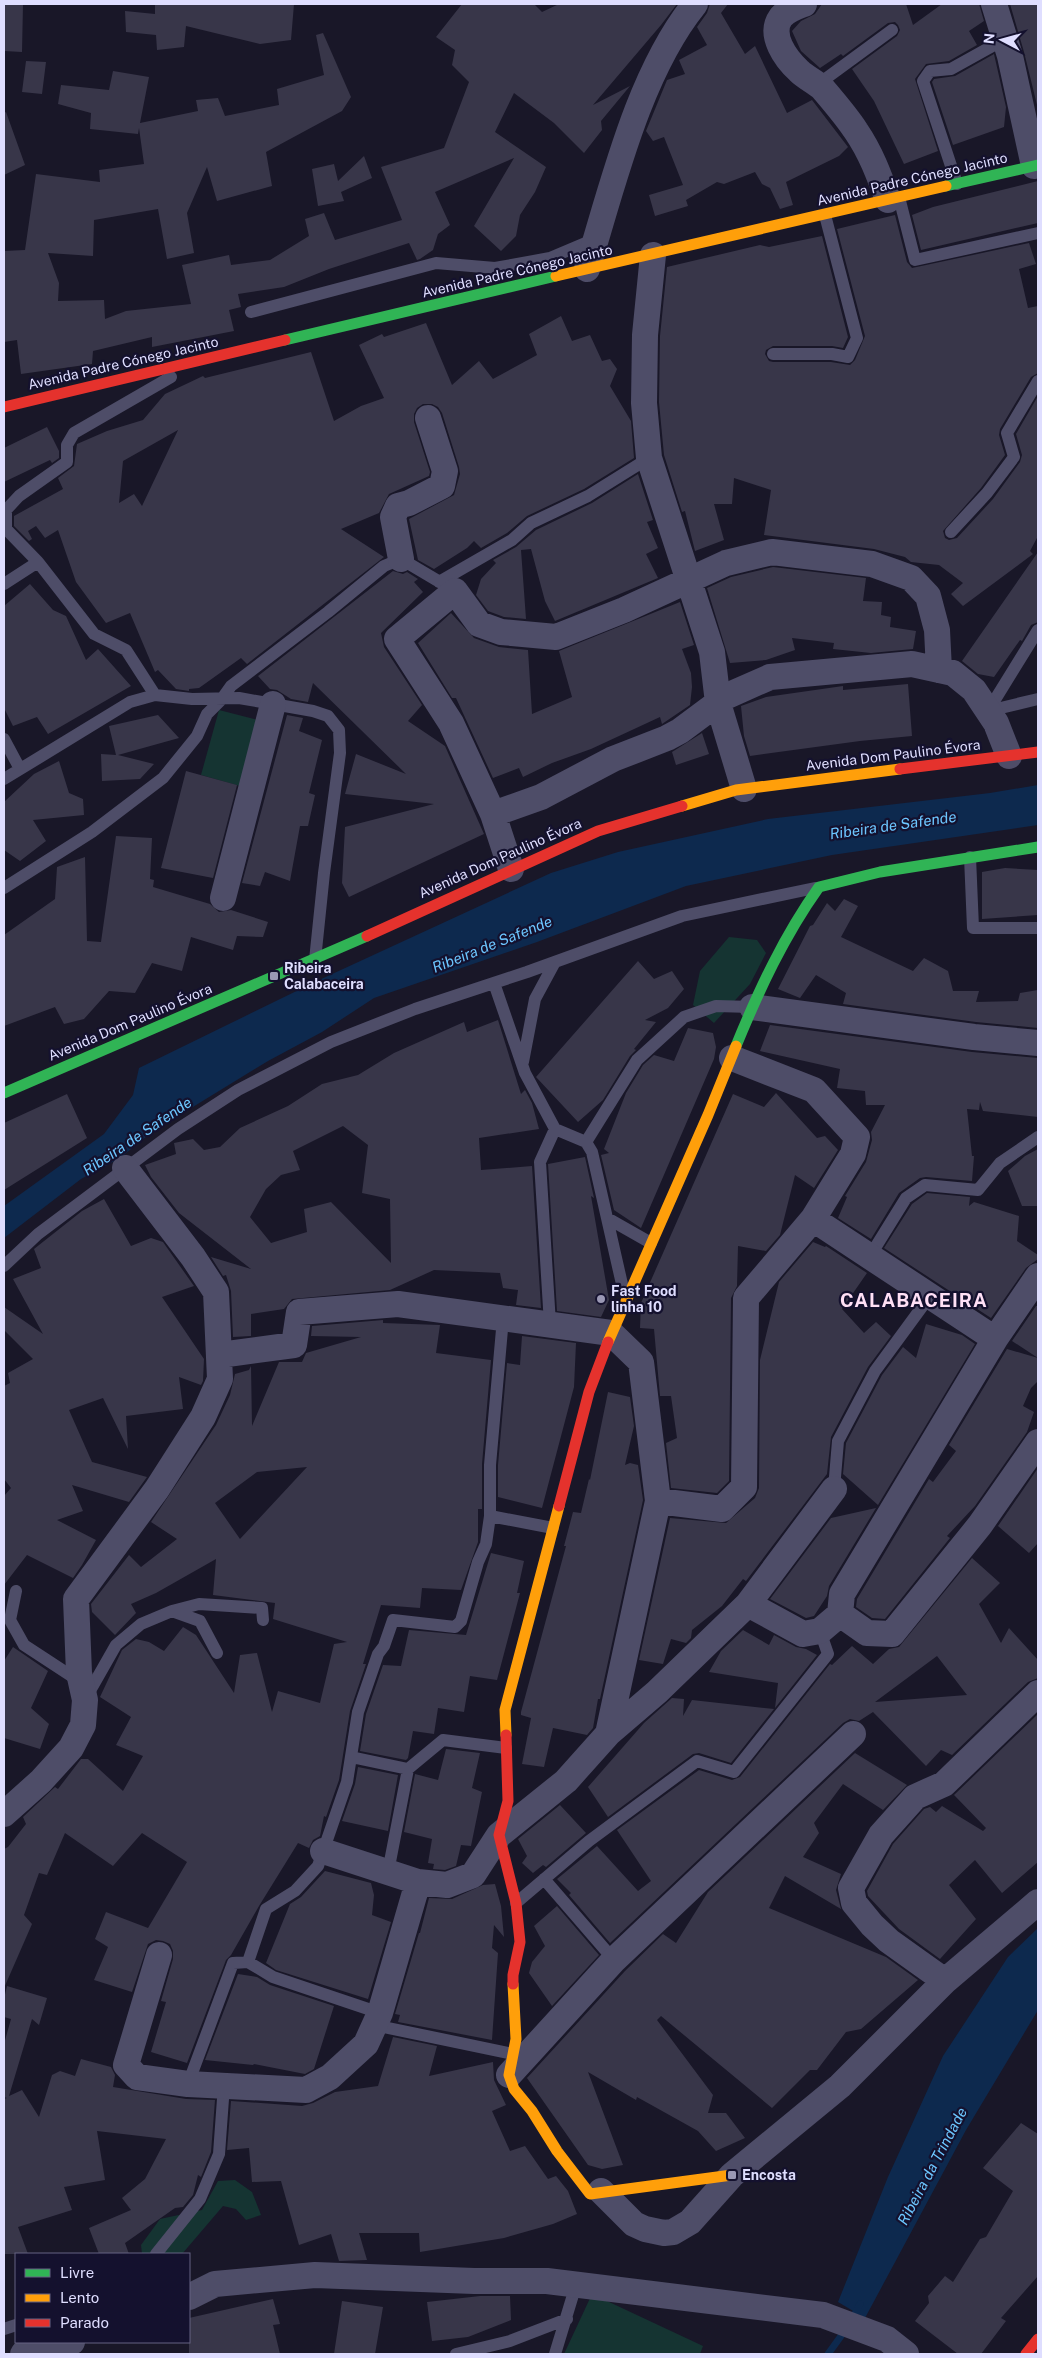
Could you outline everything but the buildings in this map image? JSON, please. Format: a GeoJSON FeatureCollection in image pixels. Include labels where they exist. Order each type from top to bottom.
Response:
{"type":"FeatureCollection","features":[{"type":"Feature","properties":{"kind":"street"},"geometry":{"type":"LineString","coordinates":[[587,269],[633,121],[663,55],[684,18],[696,4]]}},
{"type":"Feature","properties":{"kind":"street"},"geometry":{"type":"LineString","coordinates":[[804,4],[788,12],[781,18],[777,26],[779,41],[785,56],[799,72],[817,85],[856,130],[893,199]]}},
{"type":"Feature","properties":{"kind":"street"},"geometry":{"type":"LineString","coordinates":[[994,4],[1005,39],[1036,166]]}},
{"type":"Feature","properties":{"kind":"street","name":"Avenida Padre Cónego Jacinto"},"geometry":{"type":"LineString","coordinates":[[4,407],[587,269],[1036,166]]}},
{"type":"Feature","properties":{"kind":"street"},"geometry":{"type":"LineString","coordinates":[[653,255],[645,334],[644,403],[649,458],[712,652],[718,703],[744,789]]}},
{"type":"Feature","properties":{"kind":"street"},"geometry":{"type":"LineString","coordinates":[[401,560],[393,517],[398,506],[409,503],[442,486],[445,471],[428,418]]}},
{"type":"Feature","properties":{"kind":"street"},"geometry":{"type":"LineString","coordinates":[[511,869],[493,814],[451,723],[397,639],[447,586],[478,624],[501,632],[556,637],[624,610],[726,563],[772,552],[872,564],[911,578],[928,596],[937,630],[939,670]]}},
{"type":"Feature","properties":{"kind":"street"},"geometry":{"type":"LineString","coordinates":[[493,814],[541,796],[613,759],[667,738],[680,731],[727,696],[770,677],[912,664],[953,673],[974,690],[996,723],[1009,756]]}},
{"type":"Feature","properties":{"kind":"street"},"geometry":{"type":"LineString","coordinates":[[223,898],[273,704]]}},
{"type":"Feature","properties":{"kind":"street","name":"Avenida Dom Paulino Évora"},"geometry":{"type":"LineString","coordinates":[[4,1093],[315,960],[511,869],[598,831],[744,789],[1038,752]]}},
{"type":"Feature","properties":{"kind":"street"},"geometry":{"type":"LineString","coordinates":[[732,2175],[601,2191],[590,2194],[578,2180],[532,2111],[514,2089],[511,2064],[516,2039],[513,1975],[520,1942],[516,1903],[499,1835],[508,1801],[506,1710],[589,1392],[611,1333],[732,1058],[752,1007],[795,920],[820,887],[880,872],[1038,847]]}},
{"type":"Feature","properties":{"kind":"street"},"geometry":{"type":"LineString","coordinates":[[752,1007],[974,1038],[1038,1043]]}},
{"type":"Feature","properties":{"kind":"street"},"geometry":{"type":"LineString","coordinates":[[658,1501],[722,1509],[744,1487],[746,1298],[813,1219],[853,1154],[857,1137],[814,1090],[732,1058]]}},
{"type":"Feature","properties":{"kind":"street"},"geometry":{"type":"LineString","coordinates":[[4,1814],[41,1781],[71,1748],[83,1725],[83,1691],[75,1622],[76,1599],[157,1489],[203,1417],[220,1378],[216,1292],[193,1256],[125,1168]]}},
{"type":"Feature","properties":{"kind":"street"},"geometry":{"type":"LineString","coordinates":[[813,1219],[995,1339]]}},
{"type":"Feature","properties":{"kind":"street"},"geometry":{"type":"LineString","coordinates":[[748,1604],[803,1634],[820,1631],[840,1614],[842,1594],[995,1339],[1038,1276]]}},
{"type":"Feature","properties":{"kind":"street"},"geometry":{"type":"LineString","coordinates":[[220,1355],[294,1345],[299,1312],[398,1304],[611,1333],[642,1362],[658,1501],[608,1734]]}},
{"type":"Feature","properties":{"kind":"street"},"geometry":{"type":"LineString","coordinates":[[840,1614],[867,1633],[892,1634],[980,1525],[1038,1442]]}},
{"type":"Feature","properties":{"kind":"street"},"geometry":{"type":"LineString","coordinates":[[324,1851],[418,1882],[447,1885],[473,1875],[499,1835],[566,1781],[608,1734],[657,1692],[748,1604],[834,1488]]}},
{"type":"Feature","properties":{"kind":"street"},"geometry":{"type":"LineString","coordinates":[[945,1981],[889,1941],[872,1925],[854,1903],[851,1888],[881,1835],[915,1797],[944,1784],[1038,1693]]}},
{"type":"Feature","properties":{"kind":"street"},"geometry":{"type":"LineString","coordinates":[[511,2064],[614,1960],[853,1734]]}},
{"type":"Feature","properties":{"kind":"street"},"geometry":{"type":"LineString","coordinates":[[159,1955],[126,2065],[137,2076],[188,2084],[306,2090],[330,2077],[366,2044],[377,2019],[418,1882]]}},
{"type":"Feature","properties":{"kind":"street"},"geometry":{"type":"LineString","coordinates":[[601,2191],[634,2224],[645,2229],[664,2233],[673,2232],[690,2222],[732,2175],[840,2086],[945,1981],[1038,1902]]}},
{"type":"Feature","properties":{"kind":"street"},"geometry":{"type":"LineString","coordinates":[[190,2296],[215,2284],[315,2275],[474,2281],[547,2281],[822,2315],[887,2339],[906,2354]]}},
{"type":"Feature","properties":{"kind":"street"},"geometry":{"type":"LineString","coordinates":[[1030,2353],[1038,2339]]}},
{"type":"Feature","properties":{"kind":"street"},"geometry":{"type":"LineString","coordinates":[[23,2354],[45,2351],[69,2343]]}},
{"type":"Feature","properties":{"kind":"lane"},"geometry":{"type":"LineString","coordinates":[[817,85],[892,30]]}},
{"type":"Feature","properties":{"kind":"lane"},"geometry":{"type":"LineString","coordinates":[[958,184],[923,81],[930,71],[951,69],[1005,39]]}},
{"type":"Feature","properties":{"kind":"lane"},"geometry":{"type":"LineString","coordinates":[[893,199],[915,260],[1038,233]]}},
{"type":"Feature","properties":{"kind":"lane"},"geometry":{"type":"LineString","coordinates":[[773,354],[832,354],[848,357],[857,338],[825,214]]}},
{"type":"Feature","properties":{"kind":"lane"},"geometry":{"type":"LineString","coordinates":[[251,312],[436,263],[495,268],[550,258],[597,238]]}},
{"type":"Feature","properties":{"kind":"lane"},"geometry":{"type":"LineString","coordinates":[[155,695],[126,650],[94,634],[38,562],[6,529],[6,510],[19,496],[67,462],[67,445],[74,433],[200,361]]}},
{"type":"Feature","properties":{"kind":"lane"},"geometry":{"type":"LineString","coordinates":[[951,532],[987,493],[1014,457],[1008,434],[1038,381]]}},
{"type":"Feature","properties":{"kind":"lane"},"geometry":{"type":"LineString","coordinates":[[4,888],[92,832],[163,778],[197,736],[207,714],[221,700],[230,686],[328,612],[384,566],[401,560],[447,586],[512,540],[531,523],[588,496],[649,458]]}},
{"type":"Feature","properties":{"kind":"lane"},"geometry":{"type":"LineString","coordinates":[[4,584],[38,562]]}},
{"type":"Feature","properties":{"kind":"lane"},"geometry":{"type":"LineString","coordinates":[[988,711],[1038,630]]}},
{"type":"Feature","properties":{"kind":"lane"},"geometry":{"type":"LineString","coordinates":[[4,779],[130,702],[155,695],[221,700],[239,698],[313,711],[328,716],[339,730],[341,740],[315,960]]}},
{"type":"Feature","properties":{"kind":"lane"},"geometry":{"type":"LineString","coordinates":[[988,711],[1038,699]]}},
{"type":"Feature","properties":{"kind":"lane"},"geometry":{"type":"LineString","coordinates":[[4,739],[20,768]]}},
{"type":"Feature","properties":{"kind":"lane"},"geometry":{"type":"LineString","coordinates":[[970,857],[973,928],[1038,928]]}},
{"type":"Feature","properties":{"kind":"lane"},"geometry":{"type":"LineString","coordinates":[[4,1266],[38,1234],[125,1168],[238,1090],[323,1046],[415,1009],[555,962],[682,916],[820,887]]}},
{"type":"Feature","properties":{"kind":"lane"},"geometry":{"type":"LineString","coordinates":[[522,1065],[535,999],[555,962]]}},
{"type":"Feature","properties":{"kind":"lane"},"geometry":{"type":"LineString","coordinates":[[494,983],[522,1065],[555,1129],[586,1142],[592,1152],[625,1301]]}},
{"type":"Feature","properties":{"kind":"lane"},"geometry":{"type":"LineString","coordinates":[[586,1142],[637,1060],[684,1017],[716,1006],[752,1007]]}},
{"type":"Feature","properties":{"kind":"lane"},"geometry":{"type":"LineString","coordinates":[[550,1324],[540,1162],[555,1129]]}},
{"type":"Feature","properties":{"kind":"lane"},"geometry":{"type":"LineString","coordinates":[[870,1256],[906,1198],[925,1185],[978,1190],[1000,1163],[1038,1137]]}},
{"type":"Feature","properties":{"kind":"lane"},"geometry":{"type":"LineString","coordinates":[[607,1218],[651,1243]]}},
{"type":"Feature","properties":{"kind":"lane"},"geometry":{"type":"LineString","coordinates":[[834,1488],[838,1441],[875,1371],[930,1296]]}},
{"type":"Feature","properties":{"kind":"lane"},"geometry":{"type":"LineString","coordinates":[[248,1962],[266,1909],[295,1890],[318,1866],[347,1782],[358,1712],[378,1654],[384,1646],[393,1620],[454,1627],[461,1621],[478,1562],[486,1544],[490,1516],[490,1465],[503,1318]]}},
{"type":"Feature","properties":{"kind":"lane"},"geometry":{"type":"LineString","coordinates":[[490,1516],[553,1528]]}},
{"type":"Feature","properties":{"kind":"lane"},"geometry":{"type":"LineString","coordinates":[[16,1591],[10,1620],[24,1645],[83,1691],[116,1645],[141,1624],[172,1611],[199,1604],[262,1608],[263,1620]]}},
{"type":"Feature","properties":{"kind":"lane"},"geometry":{"type":"LineString","coordinates":[[172,1611],[200,1621],[217,1653]]}},
{"type":"Feature","properties":{"kind":"lane"},"geometry":{"type":"LineString","coordinates":[[516,1903],[589,1841],[697,1761],[734,1772],[828,1654],[820,1631]]}},
{"type":"Feature","properties":{"kind":"lane"},"geometry":{"type":"LineString","coordinates":[[388,1872],[408,1768],[443,1740],[506,1748]]}},
{"type":"Feature","properties":{"kind":"lane"},"geometry":{"type":"LineString","coordinates":[[351,1757],[408,1768]]}},
{"type":"Feature","properties":{"kind":"lane"},"geometry":{"type":"LineString","coordinates":[[544,1879],[614,1960]]}},
{"type":"Feature","properties":{"kind":"lane"},"geometry":{"type":"LineString","coordinates":[[188,2084],[233,1964],[248,1962],[273,1977],[377,2019],[511,2064]]}},
{"type":"Feature","properties":{"kind":"lane"},"geometry":{"type":"LineString","coordinates":[[157,2253],[200,2199],[220,2154],[224,2085]]}},
{"type":"Feature","properties":{"kind":"lane"},"geometry":{"type":"LineString","coordinates":[[555,2354],[576,2284]]}},
{"type":"Feature","properties":{"kind":"lane"},"geometry":{"type":"LineString","coordinates":[[456,2354],[510,2341],[567,2319]]}},
{"type":"Feature","properties":{"kind":"green space"},"geometry":{"type":"Polygon","coordinates":[[[219,710],[258,720],[240,786],[201,775],[219,710]]]}},
{"type":"Feature","properties":{"kind":"green space"},"geometry":{"type":"Polygon","coordinates":[[[729,937],[757,940],[766,953],[750,984],[714,1023],[693,1005],[700,971],[729,937]]]}},
{"type":"Feature","properties":{"kind":"green space"},"geometry":{"type":"Polygon","coordinates":[[[235,2180],[252,2192],[261,2215],[246,2220],[236,2209],[223,2206],[183,2253],[142,2253],[141,2245],[160,2219],[202,2210],[218,2181],[235,2180]]]}},
{"type":"Feature","properties":{"kind":"green space"},"geometry":{"type":"Polygon","coordinates":[[[592,2294],[703,2346],[700,2354],[564,2354],[592,2294]]]}},
{"type":"Feature","properties":{"kind":"water","name":"Ribeira de Safende"},"geometry":{"type":"Polygon","coordinates":[[[1038,785],[1038,825],[832,855],[686,886],[537,942],[374,998],[322,1032],[268,1061],[152,1132],[120,1158],[81,1179],[4,1238],[4,1206],[104,1134],[133,1095],[139,1068],[317,981],[551,873],[618,852],[768,819],[990,793],[1038,785]]]}},
{"type":"Feature","properties":{"kind":"water"},"geometry":{"type":"Polygon","coordinates":[[[1038,1928],[1038,2010],[966,2130],[865,2318],[838,2302],[888,2177],[943,2056],[1008,1957],[1038,1928]]]}},
{"type":"Feature","properties":{"kind":"waterway","name":"Ribeira da Trindade"},"geometry":{"type":"LineString","coordinates":[[828,2354],[849,2325],[860,2304]]}},
{"type":"Feature","properties":{"kind":"traffic: fast"},"geometry":{"type":"LineString","coordinates":[[946,186],[1038,165]]}},
{"type":"Feature","properties":{"kind":"traffic: fast"},"geometry":{"type":"LineString","coordinates":[[285,340],[556,276]]}},
{"type":"Feature","properties":{"kind":"traffic: fast"},"geometry":{"type":"LineString","coordinates":[[736,1046],[783,944],[819,887],[880,872],[1038,847]]}},
{"type":"Feature","properties":{"kind":"traffic: fast"},"geometry":{"type":"LineString","coordinates":[[4,1093],[367,936]]}},
{"type":"Feature","properties":{"kind":"traffic: slow"},"geometry":{"type":"LineString","coordinates":[[556,276],[946,186]]}},
{"type":"Feature","properties":{"kind":"traffic: slow"},"geometry":{"type":"LineString","coordinates":[[682,806],[736,790],[900,769]]}},
{"type":"Feature","properties":{"kind":"traffic: slow"},"geometry":{"type":"LineString","coordinates":[[608,1342],[708,1115],[736,1046]]}},
{"type":"Feature","properties":{"kind":"traffic: slow"},"geometry":{"type":"LineString","coordinates":[[506,1735],[505,1710],[559,1506]]}},
{"type":"Feature","properties":{"kind":"traffic: slow"},"geometry":{"type":"LineString","coordinates":[[513,1984],[516,2039],[509,2075],[514,2089],[532,2111],[557,2151],[590,2194],[732,2175]]}},
{"type":"Feature","properties":{"kind":"traffic: jam"},"geometry":{"type":"LineString","coordinates":[[4,407],[285,340]]}},
{"type":"Feature","properties":{"kind":"traffic: jam"},"geometry":{"type":"LineString","coordinates":[[900,769],[1038,752]]}},
{"type":"Feature","properties":{"kind":"traffic: jam"},"geometry":{"type":"LineString","coordinates":[[367,936],[598,831],[682,806]]}},
{"type":"Feature","properties":{"kind":"traffic: jam"},"geometry":{"type":"LineString","coordinates":[[559,1506],[589,1392],[608,1342]]}},
{"type":"Feature","properties":{"kind":"traffic: jam"},"geometry":{"type":"LineString","coordinates":[[506,1735],[508,1801],[499,1835],[516,1903],[520,1942],[513,1984]]}},
{"type":"Feature","properties":{"kind":"traffic: jam"},"geometry":{"type":"LineString","coordinates":[[1026,2354],[1038,2339]]}},
{"type":"Feature","properties":{"kind":"place","name":"Ribeira Calabaceira"},"geometry":{"type":"Point","coordinates":[274,976]}},
{"type":"Feature","properties":{"kind":"place","name":"Fast Food linha 10"},"geometry":{"type":"Point","coordinates":[601,1299]}},
{"type":"Feature","properties":{"kind":"place","name":"Encosta"},"geometry":{"type":"Point","coordinates":[732,2175]}},
{"type":"Feature","properties":{"kind":"district","name":"CALABACEIRA"},"geometry":{"type":"Point","coordinates":[914,1300]}}]}
